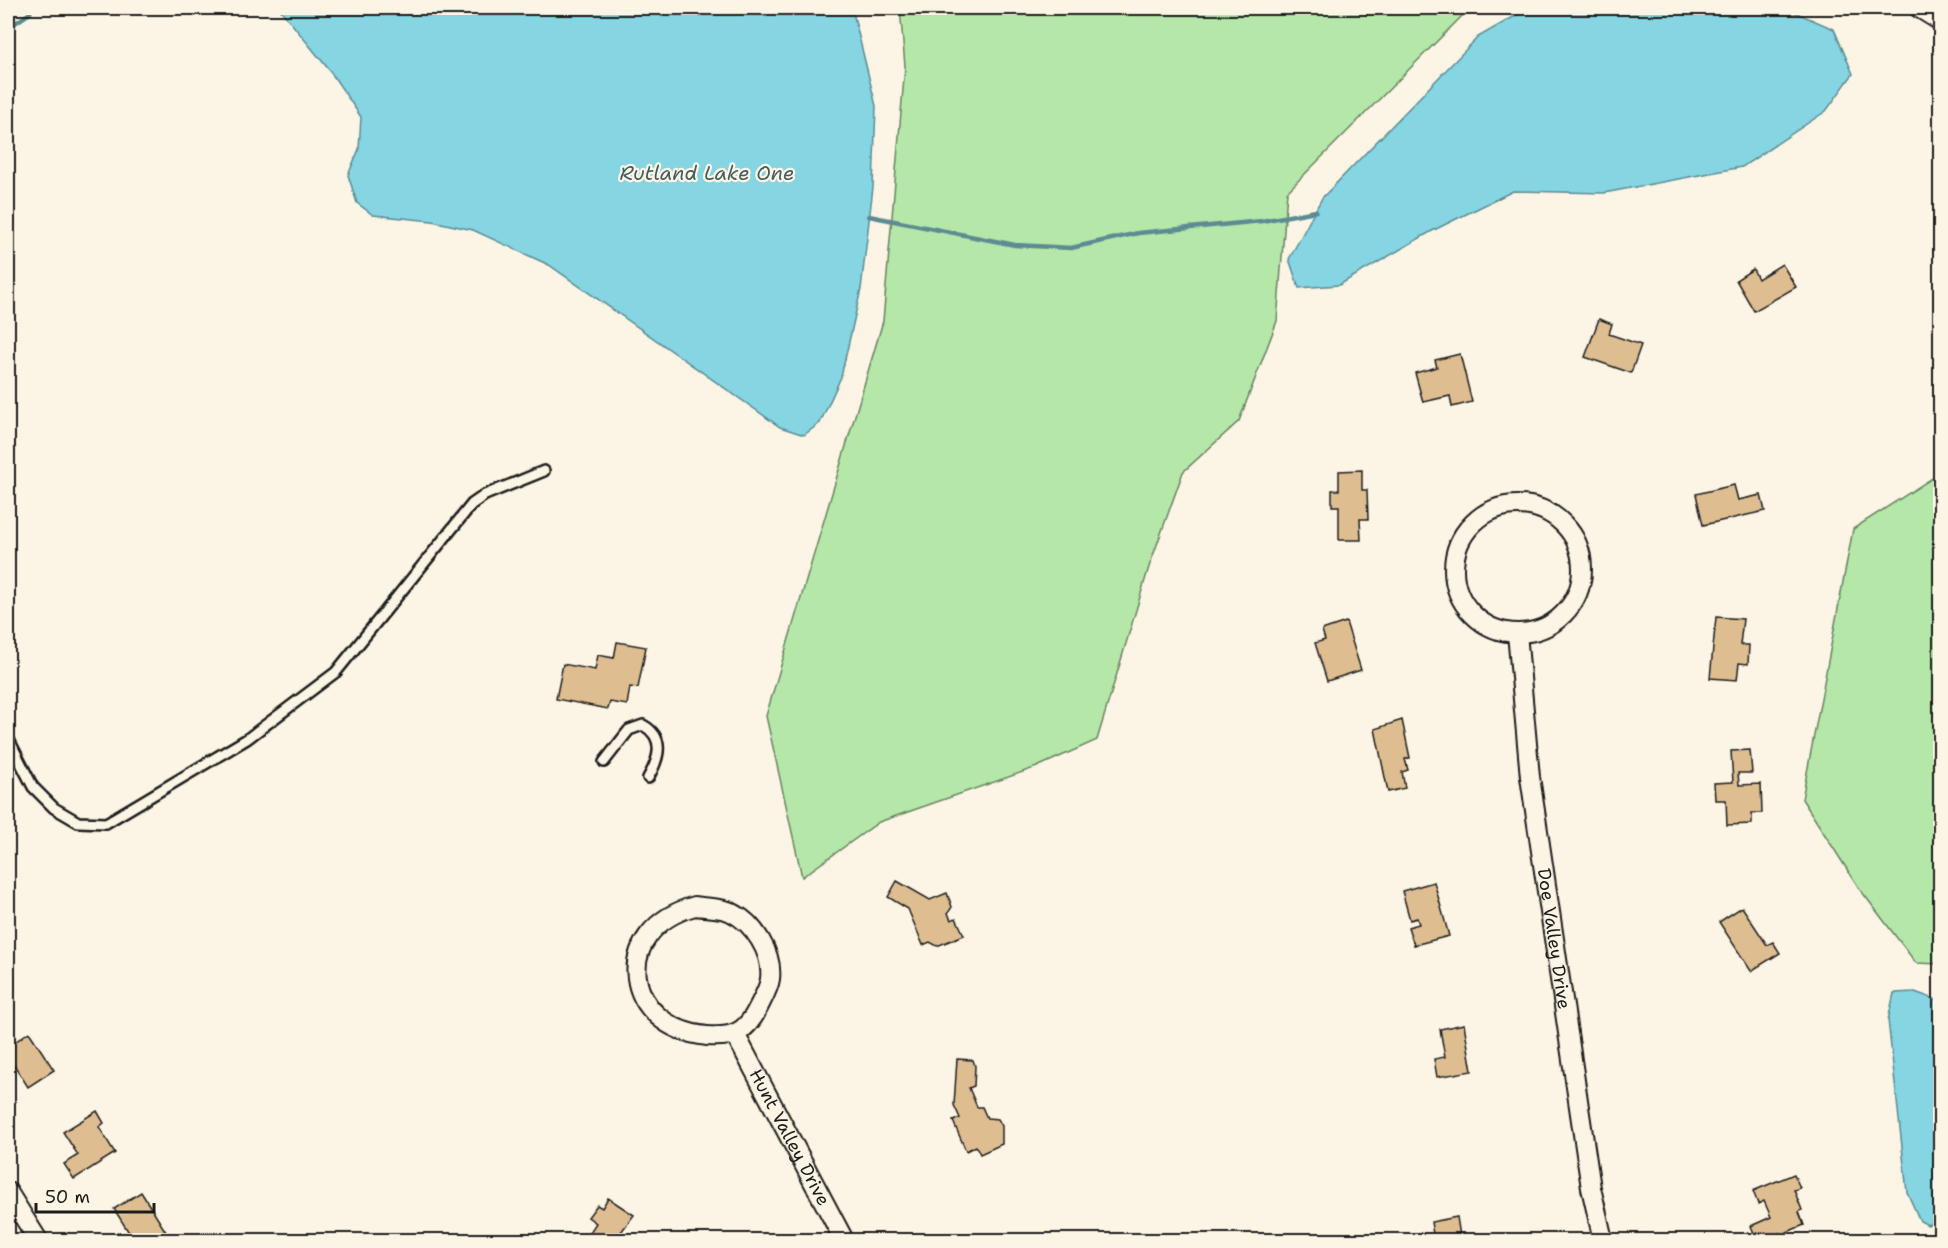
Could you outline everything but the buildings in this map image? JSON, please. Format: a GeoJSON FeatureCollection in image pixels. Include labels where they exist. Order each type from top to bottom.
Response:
{"type":"FeatureCollection","features":[{"type":"Feature","properties":{"kind":"street"},"geometry":{"type":"LineString","coordinates":[[1919,8],[1941,21]]}},
{"type":"Feature","properties":{"kind":"street"},"geometry":{"type":"LineString","coordinates":[[1524,505],[1544,510],[1562,522],[1575,539],[1582,563],[1581,584],[1572,604],[1557,620],[1538,630],[1517,633],[1499,630],[1482,622],[1467,608],[1457,589],[1454,568],[1458,547],[1468,529],[1485,515],[1504,507],[1524,505]]}},
{"type":"Feature","properties":{"kind":"street","name":"Doe Valley Drive"},"geometry":{"type":"LineString","coordinates":[[1517,633],[1530,777],[1591,1188],[1603,1240]]}},
{"type":"Feature","properties":{"kind":"street"},"geometry":{"type":"LineString","coordinates":[[695,906],[730,911],[752,927],[766,950],[770,980],[757,1011],[735,1034],[728,1038],[690,1034],[675,1029],[663,1022],[644,998],[637,980],[637,952],[648,933],[682,910],[695,906]]}},
{"type":"Feature","properties":{"kind":"street","name":"Hunt Valley Drive"},"geometry":{"type":"LineString","coordinates":[[735,1034],[844,1240]]}},
{"type":"Feature","properties":{"kind":"street"},"geometry":{"type":"LineString","coordinates":[[8,1191],[38,1240]]}},
{"type":"Feature","properties":{"kind":"lane"},"geometry":{"type":"LineString","coordinates":[[8,738],[33,787],[54,808],[78,822],[106,823],[247,739],[336,672],[472,504],[485,495],[544,471]]}},
{"type":"Feature","properties":{"kind":"lane"},"geometry":{"type":"LineString","coordinates":[[604,762],[629,730],[643,725],[652,730],[658,740],[659,750],[657,763],[648,778]]}},
{"type":"Feature","properties":{"kind":"green space"},"geometry":{"type":"Polygon","coordinates":[[[900,8],[1470,8],[1287,192],[1277,321],[1239,421],[1183,472],[1149,567],[1097,740],[1037,767],[879,822],[802,877],[766,716],[883,321],[905,66],[900,8]]]}},
{"type":"Feature","properties":{"kind":"green space"},"geometry":{"type":"Polygon","coordinates":[[[1940,473],[1940,964],[1916,963],[1859,888],[1802,799],[1853,529],[1940,473]]]}},
{"type":"Feature","properties":{"kind":"water","name":"Rutland Lake One"},"geometry":{"type":"Polygon","coordinates":[[[279,8],[852,8],[876,106],[873,187],[861,289],[841,377],[820,423],[804,435],[780,427],[549,265],[473,230],[432,221],[373,215],[357,203],[348,175],[359,149],[361,117],[330,71],[279,8]]]}},
{"type":"Feature","properties":{"kind":"water"},"geometry":{"type":"Polygon","coordinates":[[[1529,8],[1785,8],[1834,29],[1853,74],[1826,111],[1742,167],[1604,193],[1513,191],[1432,231],[1339,285],[1299,288],[1289,259],[1322,198],[1478,37],[1529,8]]]}},
{"type":"Feature","properties":{"kind":"water"},"geometry":{"type":"Polygon","coordinates":[[[1915,992],[1940,1001],[1940,1216],[1928,1225],[1920,1221],[1907,1192],[1888,1020],[1894,993],[1915,992]]]}},
{"type":"Feature","properties":{"kind":"waterway"},"geometry":{"type":"LineString","coordinates":[[8,28],[30,13],[31,8]]}},
{"type":"Feature","properties":{"kind":"waterway"},"geometry":{"type":"LineString","coordinates":[[869,216],[1015,245],[1071,248],[1138,233],[1262,221],[1316,211]]}}]}
